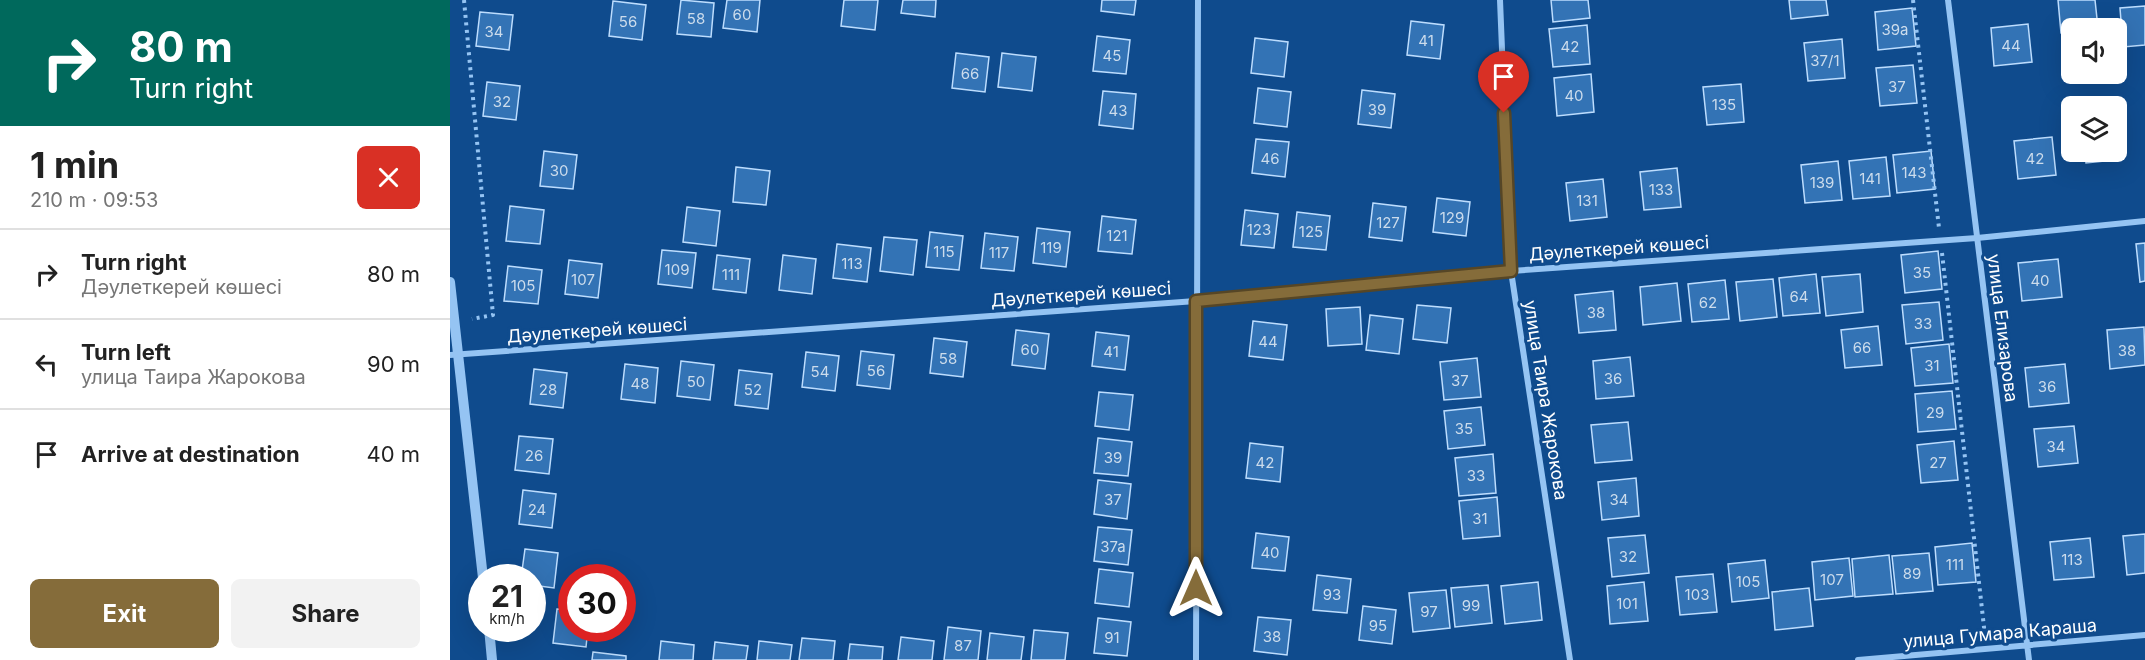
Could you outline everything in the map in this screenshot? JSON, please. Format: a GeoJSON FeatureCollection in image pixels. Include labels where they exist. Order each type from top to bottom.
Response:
{"type":"FeatureCollection","features":[{"type":"Feature","properties":{"kind":"street"},"geometry":{"type":"LineString","coordinates":[[1196,660],[1198,0]]}},
{"type":"Feature","properties":{"kind":"street","name":"улица Таира Жарокова"},"geometry":{"type":"LineString","coordinates":[[1500,0],[1511,271],[1570,660]]}},
{"type":"Feature","properties":{"kind":"street","name":"улица Елизарова"},"geometry":{"type":"LineString","coordinates":[[1948,0],[2029,660]]}},
{"type":"Feature","properties":{"kind":"street","name":"Дәулеткерей көшесі"},"geometry":{"type":"LineString","coordinates":[[455,355],[1196,301],[1511,271],[1977,238],[2145,221]]}},
{"type":"Feature","properties":{"kind":"street"},"geometry":{"type":"LineString","coordinates":[[450,282],[455,355],[481,564]]}},
{"type":"Feature","properties":{"kind":"street","name":"улица Гумара Караша"},"geometry":{"type":"LineString","coordinates":[[1858,660],[2145,635]]}},
{"type":"Feature","properties":{"kind":"street"},"geometry":{"type":"LineString","coordinates":[[490,642],[492,660]]}},
{"type":"Feature","properties":{"kind":"path"},"geometry":{"type":"LineString","coordinates":[[454,323],[493,315],[464,0]]}},
{"type":"Feature","properties":{"kind":"path"},"geometry":{"type":"LineString","coordinates":[[1913,0],[1986,649]]}},
{"type":"Feature","properties":{"kind":"building"},"geometry":{"type":"Polygon","coordinates":[[[681,0],[714,3],[711,37],[677,34],[681,0]]]}},
{"type":"Feature","properties":{"kind":"building"},"geometry":{"type":"Polygon","coordinates":[[[727,0],[760,0],[757,32],[723,28],[727,0]]]}},
{"type":"Feature","properties":{"kind":"building"},"geometry":{"type":"Polygon","coordinates":[[[844,0],[878,0],[875,30],[841,26],[844,0]]]}},
{"type":"Feature","properties":{"kind":"building"},"geometry":{"type":"Polygon","coordinates":[[[903,0],[936,0],[935,17],[901,13],[903,0]]]}},
{"type":"Feature","properties":{"kind":"building"},"geometry":{"type":"Polygon","coordinates":[[[1102,0],[1136,0],[1134,15],[1101,11],[1102,0]]]}},
{"type":"Feature","properties":{"kind":"building"},"geometry":{"type":"Polygon","coordinates":[[[1551,0],[1588,0],[1590,18],[1553,22],[1551,0]]]}},
{"type":"Feature","properties":{"kind":"building"},"geometry":{"type":"Polygon","coordinates":[[[1789,0],[1826,0],[1828,15],[1791,19],[1789,0]]]}},
{"type":"Feature","properties":{"kind":"building"},"geometry":{"type":"Polygon","coordinates":[[[2058,0],[2095,0],[2097,18],[2061,18],[2061,33],[2058,0]]]}},
{"type":"Feature","properties":{"kind":"building"},"geometry":{"type":"Polygon","coordinates":[[[613,1],[646,5],[642,40],[609,36],[613,1]]]}},
{"type":"Feature","properties":{"kind":"building"},"geometry":{"type":"Polygon","coordinates":[[[2145,6],[2145,45],[2127,47],[2127,18],[2121,18],[2120,8],[2145,6]]]}},
{"type":"Feature","properties":{"kind":"building"},"geometry":{"type":"Polygon","coordinates":[[[1912,8],[1916,46],[1878,50],[1875,12],[1912,8]]]}},
{"type":"Feature","properties":{"kind":"building"},"geometry":{"type":"Polygon","coordinates":[[[480,12],[513,15],[509,50],[476,46],[480,12]]]}},
{"type":"Feature","properties":{"kind":"building"},"geometry":{"type":"Polygon","coordinates":[[[1411,21],[1444,25],[1440,59],[1407,55],[1411,21]]]}},
{"type":"Feature","properties":{"kind":"building"},"geometry":{"type":"Polygon","coordinates":[[[2028,24],[2032,62],[1994,66],[1991,28],[2028,24]]]}},
{"type":"Feature","properties":{"kind":"building"},"geometry":{"type":"Polygon","coordinates":[[[1587,25],[1590,64],[1553,67],[1549,29],[1587,25]]]}},
{"type":"Feature","properties":{"kind":"building"},"geometry":{"type":"Polygon","coordinates":[[[1097,36],[1130,40],[1126,74],[1093,71],[1097,36]]]}},
{"type":"Feature","properties":{"kind":"building"},"geometry":{"type":"Polygon","coordinates":[[[1255,38],[1288,42],[1284,77],[1251,73],[1255,38]]]}},
{"type":"Feature","properties":{"kind":"building"},"geometry":{"type":"Polygon","coordinates":[[[1842,39],[1845,78],[1808,81],[1804,43],[1842,39]]]}},
{"type":"Feature","properties":{"kind":"building"},"geometry":{"type":"Polygon","coordinates":[[[956,53],[989,57],[985,92],[952,88],[956,53]]]}},
{"type":"Feature","properties":{"kind":"building"},"geometry":{"type":"Polygon","coordinates":[[[1002,53],[1036,57],[1032,91],[998,87],[1002,53]]]}},
{"type":"Feature","properties":{"kind":"building"},"geometry":{"type":"Polygon","coordinates":[[[1913,65],[1917,103],[1880,106],[1876,68],[1913,65]]]}},
{"type":"Feature","properties":{"kind":"building"},"geometry":{"type":"Polygon","coordinates":[[[1591,74],[1594,112],[1557,116],[1554,78],[1591,74]]]}},
{"type":"Feature","properties":{"kind":"building"},"geometry":{"type":"Polygon","coordinates":[[[487,82],[520,86],[516,120],[483,116],[487,82]]]}},
{"type":"Feature","properties":{"kind":"building"},"geometry":{"type":"Polygon","coordinates":[[[1741,84],[1744,122],[1707,125],[1703,87],[1741,84]]]}},
{"type":"Feature","properties":{"kind":"building"},"geometry":{"type":"Polygon","coordinates":[[[1258,88],[1291,92],[1287,127],[1254,123],[1258,88]]]}},
{"type":"Feature","properties":{"kind":"building"},"geometry":{"type":"Polygon","coordinates":[[[1362,90],[1395,94],[1391,128],[1358,124],[1362,90]]]}},
{"type":"Feature","properties":{"kind":"building"},"geometry":{"type":"Polygon","coordinates":[[[1103,91],[1136,94],[1133,129],[1099,125],[1103,91]]]}},
{"type":"Feature","properties":{"kind":"building"},"geometry":{"type":"Polygon","coordinates":[[[2052,137],[2056,175],[2018,179],[2014,141],[2052,137]]]}},
{"type":"Feature","properties":{"kind":"building"},"geometry":{"type":"Polygon","coordinates":[[[1256,139],[1289,142],[1285,177],[1252,173],[1256,139]]]}},
{"type":"Feature","properties":{"kind":"building"},"geometry":{"type":"Polygon","coordinates":[[[544,151],[577,155],[573,189],[540,186],[544,151]]]}},
{"type":"Feature","properties":{"kind":"building"},"geometry":{"type":"Polygon","coordinates":[[[1931,151],[1935,189],[1897,193],[1893,155],[1931,151]]]}},
{"type":"Feature","properties":{"kind":"building"},"geometry":{"type":"Polygon","coordinates":[[[1886,157],[1890,196],[1853,199],[1849,161],[1886,157]]]}},
{"type":"Feature","properties":{"kind":"building"},"geometry":{"type":"Polygon","coordinates":[[[1838,161],[1842,200],[1805,203],[1801,165],[1838,161]]]}},
{"type":"Feature","properties":{"kind":"building"},"geometry":{"type":"Polygon","coordinates":[[[736,167],[770,171],[766,205],[733,202],[736,167]]]}},
{"type":"Feature","properties":{"kind":"building"},"geometry":{"type":"Polygon","coordinates":[[[1677,168],[1681,207],[1644,210],[1640,172],[1677,168]]]}},
{"type":"Feature","properties":{"kind":"building"},"geometry":{"type":"Polygon","coordinates":[[[1603,179],[1607,217],[1570,221],[1566,183],[1603,179]]]}},
{"type":"Feature","properties":{"kind":"building"},"geometry":{"type":"Polygon","coordinates":[[[1437,198],[1470,202],[1466,236],[1433,232],[1437,198]]]}},
{"type":"Feature","properties":{"kind":"building"},"geometry":{"type":"Polygon","coordinates":[[[1373,203],[1406,207],[1402,241],[1369,237],[1373,203]]]}},
{"type":"Feature","properties":{"kind":"building"},"geometry":{"type":"Polygon","coordinates":[[[510,206],[544,210],[540,244],[506,241],[510,206]]]}},
{"type":"Feature","properties":{"kind":"building"},"geometry":{"type":"Polygon","coordinates":[[[687,207],[720,211],[716,246],[683,242],[687,207]]]}},
{"type":"Feature","properties":{"kind":"building"},"geometry":{"type":"Polygon","coordinates":[[[1245,210],[1278,214],[1274,248],[1241,245],[1245,210]]]}},
{"type":"Feature","properties":{"kind":"building"},"geometry":{"type":"Polygon","coordinates":[[[1297,212],[1330,216],[1326,250],[1293,247],[1297,212]]]}},
{"type":"Feature","properties":{"kind":"building"},"geometry":{"type":"Polygon","coordinates":[[[1102,216],[1136,220],[1132,254],[1098,251],[1102,216]]]}},
{"type":"Feature","properties":{"kind":"building"},"geometry":{"type":"Polygon","coordinates":[[[1037,228],[1070,232],[1066,267],[1033,263],[1037,228]]]}},
{"type":"Feature","properties":{"kind":"building"},"geometry":{"type":"Polygon","coordinates":[[[930,232],[963,236],[959,270],[926,267],[930,232]]]}},
{"type":"Feature","properties":{"kind":"building"},"geometry":{"type":"Polygon","coordinates":[[[985,233],[1018,237],[1014,271],[981,268],[985,233]]]}},
{"type":"Feature","properties":{"kind":"building"},"geometry":{"type":"Polygon","coordinates":[[[884,237],[917,240],[913,275],[880,271],[884,237]]]}},
{"type":"Feature","properties":{"kind":"building"},"geometry":{"type":"Polygon","coordinates":[[[2145,243],[2145,281],[2140,282],[2136,244],[2145,243]]]}},
{"type":"Feature","properties":{"kind":"building"},"geometry":{"type":"Polygon","coordinates":[[[837,244],[871,248],[867,282],[833,278],[837,244]]]}},
{"type":"Feature","properties":{"kind":"building"},"geometry":{"type":"Polygon","coordinates":[[[662,250],[696,253],[692,288],[658,284],[662,250]]]}},
{"type":"Feature","properties":{"kind":"building"},"geometry":{"type":"Polygon","coordinates":[[[1938,251],[1942,289],[1905,293],[1901,255],[1938,251]]]}},
{"type":"Feature","properties":{"kind":"building"},"geometry":{"type":"Polygon","coordinates":[[[717,255],[750,259],[746,293],[713,289],[717,255]]]}},
{"type":"Feature","properties":{"kind":"building"},"geometry":{"type":"Polygon","coordinates":[[[783,255],[816,259],[812,294],[779,290],[783,255]]]}},
{"type":"Feature","properties":{"kind":"building"},"geometry":{"type":"Polygon","coordinates":[[[2058,259],[2062,297],[2022,301],[2018,263],[2058,259]]]}},
{"type":"Feature","properties":{"kind":"building"},"geometry":{"type":"Polygon","coordinates":[[[569,260],[602,264],[598,298],[565,294],[569,260]]]}},
{"type":"Feature","properties":{"kind":"building"},"geometry":{"type":"Polygon","coordinates":[[[508,266],[542,270],[538,304],[504,301],[508,266]]]}},
{"type":"Feature","properties":{"kind":"building"},"geometry":{"type":"Polygon","coordinates":[[[1816,274],[1820,313],[1783,316],[1779,278],[1816,274]]]}},
{"type":"Feature","properties":{"kind":"building"},"geometry":{"type":"Polygon","coordinates":[[[1860,274],[1863,312],[1826,316],[1822,277],[1860,274]]]}},
{"type":"Feature","properties":{"kind":"building"},"geometry":{"type":"Polygon","coordinates":[[[1773,279],[1777,317],[1740,321],[1736,282],[1773,279]]]}},
{"type":"Feature","properties":{"kind":"building"},"geometry":{"type":"Polygon","coordinates":[[[1725,280],[1729,319],[1692,322],[1688,284],[1725,280]]]}},
{"type":"Feature","properties":{"kind":"building"},"geometry":{"type":"Polygon","coordinates":[[[1677,283],[1681,321],[1643,325],[1640,287],[1677,283]]]}},
{"type":"Feature","properties":{"kind":"building"},"geometry":{"type":"Polygon","coordinates":[[[1613,291],[1616,330],[1579,333],[1575,295],[1613,291]]]}},
{"type":"Feature","properties":{"kind":"building"},"geometry":{"type":"Polygon","coordinates":[[[1939,302],[1943,340],[1906,344],[1902,305],[1939,302]]]}},
{"type":"Feature","properties":{"kind":"building"},"geometry":{"type":"Polygon","coordinates":[[[1417,305],[1451,308],[1447,343],[1413,339],[1417,305]]]}},
{"type":"Feature","properties":{"kind":"building"},"geometry":{"type":"Polygon","coordinates":[[[1360,307],[1362,344],[1328,346],[1326,309],[1360,307]]]}},
{"type":"Feature","properties":{"kind":"building"},"geometry":{"type":"Polygon","coordinates":[[[1370,315],[1403,319],[1399,354],[1366,350],[1370,315]]]}},
{"type":"Feature","properties":{"kind":"building"},"geometry":{"type":"Polygon","coordinates":[[[1253,321],[1287,325],[1283,360],[1249,356],[1253,321]]]}},
{"type":"Feature","properties":{"kind":"building"},"geometry":{"type":"Polygon","coordinates":[[[1878,326],[1882,365],[1845,368],[1841,330],[1878,326]]]}},
{"type":"Feature","properties":{"kind":"building"},"geometry":{"type":"Polygon","coordinates":[[[2144,327],[2145,365],[2110,369],[2107,330],[2144,327]]]}},
{"type":"Feature","properties":{"kind":"building"},"geometry":{"type":"Polygon","coordinates":[[[1016,330],[1049,334],[1045,369],[1012,365],[1016,330]]]}},
{"type":"Feature","properties":{"kind":"building"},"geometry":{"type":"Polygon","coordinates":[[[1096,332],[1129,336],[1125,370],[1092,366],[1096,332]]]}},
{"type":"Feature","properties":{"kind":"building"},"geometry":{"type":"Polygon","coordinates":[[[934,338],[967,342],[963,377],[930,373],[934,338]]]}},
{"type":"Feature","properties":{"kind":"building"},"geometry":{"type":"Polygon","coordinates":[[[1949,344],[1953,383],[1915,386],[1911,348],[1949,344]]]}},
{"type":"Feature","properties":{"kind":"building"},"geometry":{"type":"Polygon","coordinates":[[[861,351],[894,355],[890,389],[857,385],[861,351]]]}},
{"type":"Feature","properties":{"kind":"building"},"geometry":{"type":"Polygon","coordinates":[[[806,352],[839,356],[835,391],[802,387],[806,352]]]}},
{"type":"Feature","properties":{"kind":"building"},"geometry":{"type":"Polygon","coordinates":[[[1630,357],[1634,396],[1596,399],[1593,361],[1630,357]]]}},
{"type":"Feature","properties":{"kind":"building"},"geometry":{"type":"Polygon","coordinates":[[[1477,358],[1481,397],[1444,400],[1440,362],[1477,358]]]}},
{"type":"Feature","properties":{"kind":"building"},"geometry":{"type":"Polygon","coordinates":[[[681,361],[714,365],[710,400],[677,396],[681,361]]]}},
{"type":"Feature","properties":{"kind":"building"},"geometry":{"type":"Polygon","coordinates":[[[625,364],[658,368],[655,403],[621,399],[625,364]]]}},
{"type":"Feature","properties":{"kind":"building"},"geometry":{"type":"Polygon","coordinates":[[[2065,364],[2069,403],[2029,407],[2025,368],[2065,364]]]}},
{"type":"Feature","properties":{"kind":"building"},"geometry":{"type":"Polygon","coordinates":[[[534,369],[567,373],[563,408],[530,404],[534,369]]]}},
{"type":"Feature","properties":{"kind":"building"},"geometry":{"type":"Polygon","coordinates":[[[739,370],[772,374],[768,409],[735,405],[739,370]]]}},
{"type":"Feature","properties":{"kind":"building"},"geometry":{"type":"Polygon","coordinates":[[[1952,391],[1956,429],[1918,432],[1915,394],[1952,391]]]}},
{"type":"Feature","properties":{"kind":"building"},"geometry":{"type":"Polygon","coordinates":[[[1099,392],[1133,395],[1129,430],[1095,426],[1099,392]]]}},
{"type":"Feature","properties":{"kind":"building"},"geometry":{"type":"Polygon","coordinates":[[[1481,407],[1485,445],[1448,449],[1444,411],[1481,407]]]}},
{"type":"Feature","properties":{"kind":"building"},"geometry":{"type":"Polygon","coordinates":[[[1628,422],[1632,460],[1595,463],[1591,425],[1628,422]]]}},
{"type":"Feature","properties":{"kind":"building"},"geometry":{"type":"Polygon","coordinates":[[[2074,426],[2078,463],[2038,467],[2034,429],[2074,426]]]}},
{"type":"Feature","properties":{"kind":"building"},"geometry":{"type":"Polygon","coordinates":[[[519,436],[553,439],[549,474],[515,470],[519,436]]]}},
{"type":"Feature","properties":{"kind":"building"},"geometry":{"type":"Polygon","coordinates":[[[1098,438],[1132,442],[1128,476],[1094,473],[1098,438]]]}},
{"type":"Feature","properties":{"kind":"building"},"geometry":{"type":"Polygon","coordinates":[[[1954,441],[1958,480],[1921,483],[1917,445],[1954,441]]]}},
{"type":"Feature","properties":{"kind":"building"},"geometry":{"type":"Polygon","coordinates":[[[1250,443],[1283,447],[1280,482],[1246,478],[1250,443]]]}},
{"type":"Feature","properties":{"kind":"building"},"geometry":{"type":"Polygon","coordinates":[[[1493,454],[1496,493],[1459,496],[1455,458],[1493,454]]]}},
{"type":"Feature","properties":{"kind":"building"},"geometry":{"type":"Polygon","coordinates":[[[1636,478],[1639,516],[1602,520],[1598,482],[1636,478]]]}},
{"type":"Feature","properties":{"kind":"building"},"geometry":{"type":"Polygon","coordinates":[[[1098,480],[1131,484],[1127,519],[1094,514],[1098,480]]]}},
{"type":"Feature","properties":{"kind":"building"},"geometry":{"type":"Polygon","coordinates":[[[523,490],[556,494],[552,528],[519,524],[523,490]]]}},
{"type":"Feature","properties":{"kind":"building"},"geometry":{"type":"Polygon","coordinates":[[[1497,497],[1500,536],[1463,539],[1459,501],[1497,497]]]}},
{"type":"Feature","properties":{"kind":"building"},"geometry":{"type":"Polygon","coordinates":[[[1098,527],[1132,530],[1128,565],[1094,561],[1098,527]]]}},
{"type":"Feature","properties":{"kind":"building"},"geometry":{"type":"Polygon","coordinates":[[[1256,533],[1289,537],[1285,571],[1252,568],[1256,533]]]}},
{"type":"Feature","properties":{"kind":"building"},"geometry":{"type":"Polygon","coordinates":[[[2145,534],[2145,573],[2127,575],[2123,536],[2145,534]]]}},
{"type":"Feature","properties":{"kind":"building"},"geometry":{"type":"Polygon","coordinates":[[[1645,535],[1649,573],[1612,577],[1608,538],[1645,535]]]}},
{"type":"Feature","properties":{"kind":"building"},"geometry":{"type":"Polygon","coordinates":[[[2090,538],[2094,577],[2054,580],[2050,542],[2090,538]]]}},
{"type":"Feature","properties":{"kind":"building"},"geometry":{"type":"Polygon","coordinates":[[[1972,543],[1976,582],[1938,585],[1935,547],[1972,543]]]}},
{"type":"Feature","properties":{"kind":"building"},"geometry":{"type":"Polygon","coordinates":[[[525,549],[558,553],[554,588],[546,587],[546,564],[523,564],[525,549]]]}},
{"type":"Feature","properties":{"kind":"building"},"geometry":{"type":"Polygon","coordinates":[[[1929,553],[1933,591],[1896,594],[1892,556],[1929,553]]]}},
{"type":"Feature","properties":{"kind":"building"},"geometry":{"type":"Polygon","coordinates":[[[1889,555],[1893,594],[1855,597],[1852,559],[1889,555]]]}},
{"type":"Feature","properties":{"kind":"building"},"geometry":{"type":"Polygon","coordinates":[[[1849,558],[1853,596],[1815,600],[1812,562],[1849,558]]]}},
{"type":"Feature","properties":{"kind":"building"},"geometry":{"type":"Polygon","coordinates":[[[1765,560],[1769,598],[1732,602],[1728,564],[1765,560]]]}},
{"type":"Feature","properties":{"kind":"building"},"geometry":{"type":"Polygon","coordinates":[[[1099,569],[1133,573],[1129,607],[1095,603],[1099,569]]]}},
{"type":"Feature","properties":{"kind":"building"},"geometry":{"type":"Polygon","coordinates":[[[1713,574],[1717,612],[1680,615],[1676,577],[1713,574]]]}},
{"type":"Feature","properties":{"kind":"building"},"geometry":{"type":"Polygon","coordinates":[[[1317,575],[1351,579],[1347,613],[1313,610],[1317,575]]]}},
{"type":"Feature","properties":{"kind":"building"},"geometry":{"type":"Polygon","coordinates":[[[1538,582],[1542,620],[1505,624],[1501,586],[1538,582]]]}},
{"type":"Feature","properties":{"kind":"building"},"geometry":{"type":"Polygon","coordinates":[[[1644,582],[1648,621],[1610,624],[1607,586],[1644,582]]]}},
{"type":"Feature","properties":{"kind":"building"},"geometry":{"type":"Polygon","coordinates":[[[1488,585],[1492,623],[1455,627],[1451,588],[1488,585]]]}},
{"type":"Feature","properties":{"kind":"building"},"geometry":{"type":"Polygon","coordinates":[[[1809,588],[1813,626],[1775,630],[1772,592],[1809,588]]]}},
{"type":"Feature","properties":{"kind":"building"},"geometry":{"type":"Polygon","coordinates":[[[1446,590],[1450,628],[1413,632],[1409,593],[1446,590]]]}},
{"type":"Feature","properties":{"kind":"building"},"geometry":{"type":"Polygon","coordinates":[[[1363,606],[1396,610],[1392,644],[1359,640],[1363,606]]]}},
{"type":"Feature","properties":{"kind":"building"},"geometry":{"type":"Polygon","coordinates":[[[558,609],[558,642],[587,642],[586,647],[553,643],[558,609]]]}},
{"type":"Feature","properties":{"kind":"building"},"geometry":{"type":"Polygon","coordinates":[[[1258,617],[1291,620],[1287,655],[1254,651],[1258,617]]]}},
{"type":"Feature","properties":{"kind":"building"},"geometry":{"type":"Polygon","coordinates":[[[1098,618],[1131,622],[1127,656],[1094,653],[1098,618]]]}},
{"type":"Feature","properties":{"kind":"building"},"geometry":{"type":"Polygon","coordinates":[[[948,627],[981,631],[978,660],[944,660],[948,627]]]}},
{"type":"Feature","properties":{"kind":"building"},"geometry":{"type":"Polygon","coordinates":[[[1034,630],[1068,633],[1065,660],[1031,660],[1034,630]]]}},
{"type":"Feature","properties":{"kind":"building"},"geometry":{"type":"Polygon","coordinates":[[[990,633],[1024,637],[1021,660],[987,660],[990,633]]]}},
{"type":"Feature","properties":{"kind":"building"},"geometry":{"type":"Polygon","coordinates":[[[901,637],[934,641],[932,660],[898,660],[901,637]]]}},
{"type":"Feature","properties":{"kind":"building"},"geometry":{"type":"Polygon","coordinates":[[[802,638],[835,641],[833,660],[799,660],[802,638]]]}},
{"type":"Feature","properties":{"kind":"building"},"geometry":{"type":"Polygon","coordinates":[[[661,641],[694,645],[693,660],[659,660],[661,641]]]}},
{"type":"Feature","properties":{"kind":"building"},"geometry":{"type":"Polygon","coordinates":[[[759,641],[792,645],[790,660],[757,660],[759,641]]]}},
{"type":"Feature","properties":{"kind":"building"},"geometry":{"type":"Polygon","coordinates":[[[715,642],[748,646],[746,660],[713,660],[715,642]]]}},
{"type":"Feature","properties":{"kind":"building"},"geometry":{"type":"Polygon","coordinates":[[[850,644],[883,647],[882,660],[848,660],[850,644]]]}},
{"type":"Feature","properties":{"kind":"building"},"geometry":{"type":"Polygon","coordinates":[[[593,652],[626,656],[626,660],[592,660],[593,652]]]}},
{"type":"Feature","properties":{"kind":"route"},"geometry":{"type":"LineString","coordinates":[[1196,588],[1196,301],[1511,271],[1504,113]]}}]}
